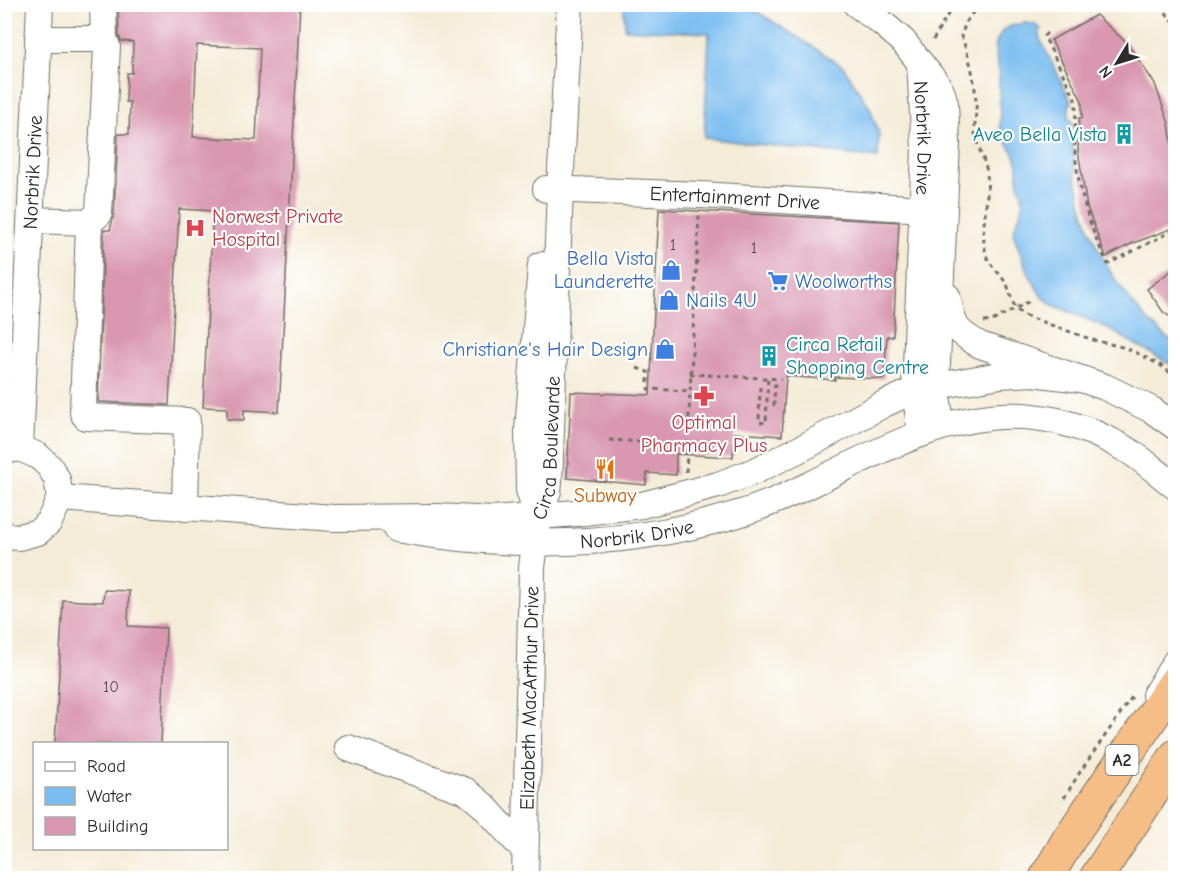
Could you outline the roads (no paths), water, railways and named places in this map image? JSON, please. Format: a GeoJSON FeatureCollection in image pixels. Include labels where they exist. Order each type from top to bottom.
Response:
{"type":"FeatureCollection","features":[{"type":"Feature","properties":{"kind":"highway","name":"A2"},"geometry":{"type":"LineString","coordinates":[[1046,879],[1068,839],[1176,681]]}},
{"type":"Feature","properties":{"kind":"highway","name":"A2"},"geometry":{"type":"LineString","coordinates":[[1096,879],[1176,756]]}},
{"type":"Feature","properties":{"kind":"street","name":"Norbrik Drive"},"geometry":{"type":"LineString","coordinates":[[12,450],[31,220],[40,4]]}},
{"type":"Feature","properties":{"kind":"street"},"geometry":{"type":"LineString","coordinates":[[31,220],[89,222],[97,218],[101,210],[107,46],[104,39],[103,4]]}},
{"type":"Feature","properties":{"kind":"street","name":"Circa Boulevarde"},"geometry":{"type":"LineString","coordinates":[[553,189],[556,4]]}},
{"type":"Feature","properties":{"kind":"street","name":"Circa Boulevarde"},"geometry":{"type":"LineString","coordinates":[[538,518],[529,490],[528,430],[570,4]]}},
{"type":"Feature","properties":{"kind":"street","name":"Norbrik Drive"},"geometry":{"type":"LineString","coordinates":[[856,4],[903,41],[937,84],[945,104],[947,143],[940,270],[925,388]]}},
{"type":"Feature","properties":{"kind":"street"},"geometry":{"type":"LineString","coordinates":[[38,39],[104,39]]}},
{"type":"Feature","properties":{"kind":"street","name":"Norbrik Drive"},"geometry":{"type":"LineString","coordinates":[[920,64],[926,148],[925,388],[931,430]]}},
{"type":"Feature","properties":{"kind":"street","name":"Entertainment Drive"},"geometry":{"type":"LineString","coordinates":[[553,189],[701,195],[924,209]]}},
{"type":"Feature","properties":{"kind":"street"},"geometry":{"type":"LineString","coordinates":[[89,222],[83,413],[86,417],[180,421],[177,507]]}},
{"type":"Feature","properties":{"kind":"street","name":"Norbrik Drive"},"geometry":{"type":"LineString","coordinates":[[940,270],[951,318],[956,328],[965,337],[981,345],[1131,398],[1176,427]]}},
{"type":"Feature","properties":{"kind":"street","name":"Norbrik Drive"},"geometry":{"type":"LineString","coordinates":[[60,498],[334,518],[438,517],[493,520],[538,518],[642,505],[718,485],[755,471],[884,404],[925,388],[1000,375],[1032,373],[1081,379]]}},
{"type":"Feature","properties":{"kind":"street","name":"Norbrik Drive"},"geometry":{"type":"LineString","coordinates":[[334,518],[435,536],[534,543],[575,542],[664,531],[737,514],[778,500],[931,430],[969,419],[1010,415],[1053,421],[1106,438],[1131,452],[1176,487]]}},
{"type":"Feature","properties":{"kind":"street"},"geometry":{"type":"LineString","coordinates":[[4,536],[19,537],[38,532],[49,522],[60,498],[57,479],[49,466],[38,456],[12,450]]}},
{"type":"Feature","properties":{"kind":"street"},"geometry":{"type":"LineString","coordinates":[[1152,468],[1176,494]]}},
{"type":"Feature","properties":{"kind":"street","name":"Elizabeth MacArthur Drive"},"geometry":{"type":"LineString","coordinates":[[525,879],[534,543],[538,518]]}},
{"type":"Feature","properties":{"kind":"street"},"geometry":{"type":"LineString","coordinates":[[1068,839],[1176,662]]}},
{"type":"Feature","properties":{"kind":"street"},"geometry":{"type":"LineString","coordinates":[[348,748],[466,791],[484,806],[525,851]]}},
{"type":"Feature","properties":{"kind":"water"},"geometry":{"type":"Polygon","coordinates":[[[624,5],[747,5],[843,66],[870,108],[879,134],[878,158],[704,138],[709,33],[625,29],[624,5]]]}},
{"type":"Feature","properties":{"kind":"water"},"geometry":{"type":"Polygon","coordinates":[[[1024,23],[1034,24],[1041,29],[1039,37],[1072,103],[1069,104],[1069,119],[1072,120],[1076,174],[1092,236],[1102,257],[1127,296],[1158,330],[1175,344],[1175,367],[1103,326],[1051,304],[1040,294],[1026,268],[1013,233],[1023,206],[1022,192],[1018,184],[1018,164],[1000,127],[999,73],[995,50],[1002,31],[1024,23]]]}},
{"type":"Feature","properties":{"kind":"place","name":"Aveo Bella Vista"},"geometry":{"type":"Point","coordinates":[1124,134]}},
{"type":"Feature","properties":{"kind":"place","name":"Norwest Private Hospital"},"geometry":{"type":"Point","coordinates":[195,228]}},
{"type":"Feature","properties":{"kind":"place","name":"Bella Vista Launderette"},"geometry":{"type":"Point","coordinates":[671,270]}},
{"type":"Feature","properties":{"kind":"place","name":"Woolworths"},"geometry":{"type":"Point","coordinates":[778,281]}},
{"type":"Feature","properties":{"kind":"place","name":"Nails 4U"},"geometry":{"type":"Point","coordinates":[669,300]}},
{"type":"Feature","properties":{"kind":"place","name":"Christiane's Hair Design"},"geometry":{"type":"Point","coordinates":[665,349]}},
{"type":"Feature","properties":{"kind":"place","name":"Circa Retail Shopping Centre"},"geometry":{"type":"Point","coordinates":[769,356]}},
{"type":"Feature","properties":{"kind":"place","name":"Optimal Pharmacy Plus"},"geometry":{"type":"Point","coordinates":[704,396]}},
{"type":"Feature","properties":{"kind":"place","name":"Subway"},"geometry":{"type":"Point","coordinates":[605,469]}}]}
